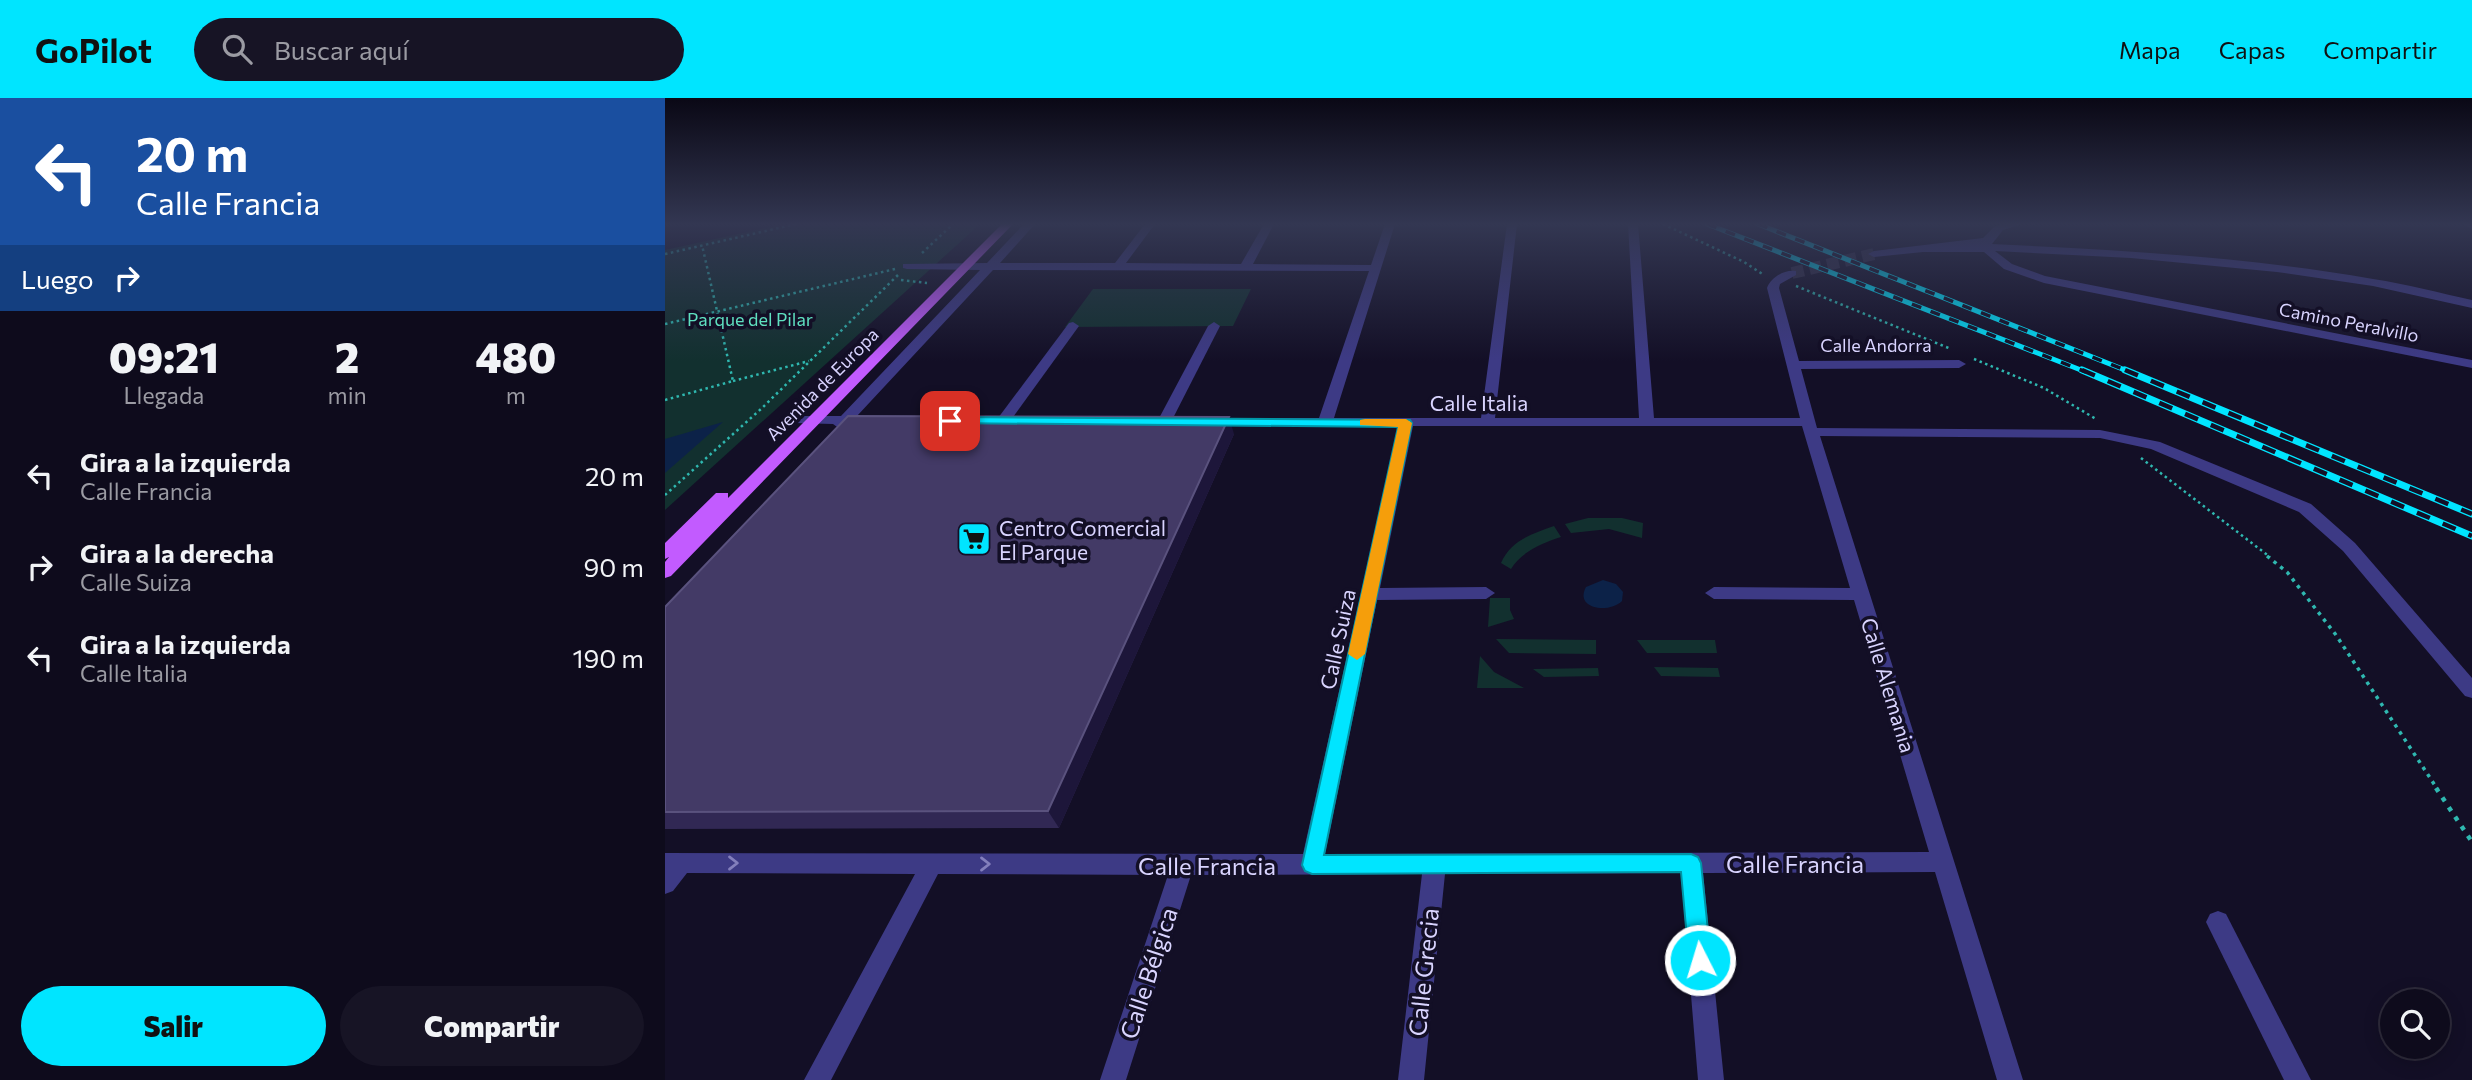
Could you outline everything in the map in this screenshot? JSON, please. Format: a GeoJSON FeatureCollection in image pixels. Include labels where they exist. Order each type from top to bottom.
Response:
{"type":"FeatureCollection","features":[{"type":"Feature","properties":{"kind":"main road","name":"Avenida de Europa"},"geometry":{"type":"LineString","coordinates":[[665,572],[935,283],[955,270]]}},
{"type":"Feature","properties":{"kind":"main road","name":"Avenida de Europa"},"geometry":{"type":"LineString","coordinates":[[665,553],[806,420],[956,270]]}},
{"type":"Feature","properties":{"kind":"street"},"geometry":{"type":"LineString","coordinates":[[826,440],[986,270]]}},
{"type":"Feature","properties":{"kind":"street"},"geometry":{"type":"LineString","coordinates":[[1325,422],[1374,270]]}},
{"type":"Feature","properties":{"kind":"street"},"geometry":{"type":"LineString","coordinates":[[1487,423],[1506,270]]}},
{"type":"Feature","properties":{"kind":"street"},"geometry":{"type":"LineString","coordinates":[[1636,270],[1647,423]]}},
{"type":"Feature","properties":{"kind":"street","name":"Camino Peralvillo"},"geometry":{"type":"LineString","coordinates":[[2016,270],[2044,279],[2472,364]]}},
{"type":"Feature","properties":{"kind":"street"},"geometry":{"type":"LineString","coordinates":[[2279,270],[2375,282],[2472,304]]}},
{"type":"Feature","properties":{"kind":"street"},"geometry":{"type":"LineString","coordinates":[[1776,283],[1792,273]]}},
{"type":"Feature","properties":{"kind":"street","name":"Calle Alemania"},"geometry":{"type":"LineString","coordinates":[[1776,283],[1809,427],[2010,1080]]}},
{"type":"Feature","properties":{"kind":"street"},"geometry":{"type":"LineString","coordinates":[[1003,421],[1073,326]]}},
{"type":"Feature","properties":{"kind":"street","name":"Calle Italia"},"geometry":{"type":"LineString","coordinates":[[1214,326],[1171,422],[1647,423],[2060,432],[2116,437],[2155,445],[2305,508],[2349,547],[2472,691]]}},
{"type":"Feature","properties":{"kind":"street","name":"Calle Andorra"},"geometry":{"type":"LineString","coordinates":[[1793,365],[1963,358]]}},
{"type":"Feature","properties":{"kind":"street"},"geometry":{"type":"LineString","coordinates":[[806,420],[884,420]]}},
{"type":"Feature","properties":{"kind":"street","name":"Calle Suiza"},"geometry":{"type":"LineString","coordinates":[[1312,865],[1406,423]]}},
{"type":"Feature","properties":{"kind":"street"},"geometry":{"type":"LineString","coordinates":[[1369,594],[1486,593]]}},
{"type":"Feature","properties":{"kind":"street"},"geometry":{"type":"LineString","coordinates":[[1714,593],[1861,594]]}},
{"type":"Feature","properties":{"kind":"street","name":"Calle Francia"},"geometry":{"type":"LineString","coordinates":[[665,884],[673,863],[1312,865],[1944,862]]}},
{"type":"Feature","properties":{"kind":"street"},"geometry":{"type":"LineString","coordinates":[[1691,863],[1711,1080]]}},
{"type":"Feature","properties":{"kind":"street"},"geometry":{"type":"LineString","coordinates":[[817,1080],[932,864]]}},
{"type":"Feature","properties":{"kind":"street","name":"Calle Grecia"},"geometry":{"type":"LineString","coordinates":[[1411,1080],[1435,864]]}},
{"type":"Feature","properties":{"kind":"street","name":"Calle Bélgica"},"geometry":{"type":"LineString","coordinates":[[1113,1080],[1183,865]]}},
{"type":"Feature","properties":{"kind":"street"},"geometry":{"type":"LineString","coordinates":[[2218,922],[2298,1080]]}},
{"type":"Feature","properties":{"kind":"path"},"geometry":{"type":"LineString","coordinates":[[708,270],[733,382]]}},
{"type":"Feature","properties":{"kind":"path"},"geometry":{"type":"LineString","coordinates":[[665,324],[891,270]]}},
{"type":"Feature","properties":{"kind":"path"},"geometry":{"type":"LineString","coordinates":[[665,495],[811,361],[903,270]]}},
{"type":"Feature","properties":{"kind":"path"},"geometry":{"type":"LineString","coordinates":[[1756,270],[1776,283],[2044,388],[2090,414],[2287,572],[2336,635],[2472,842]]}},
{"type":"Feature","properties":{"kind":"path"},"geometry":{"type":"LineString","coordinates":[[896,278],[910,283],[935,283]]}},
{"type":"Feature","properties":{"kind":"path"},"geometry":{"type":"LineString","coordinates":[[665,400],[811,361]]}},
{"type":"Feature","properties":{"kind":"green space","name":"Parque del Pilar"},"geometry":{"type":"Polygon","coordinates":[[[665,270],[930,270],[665,510],[665,270]]]}},
{"type":"Feature","properties":{"kind":"green space"},"geometry":{"type":"Polygon","coordinates":[[[1093,289],[1251,289],[1233,326],[1065,327],[1093,289]]]}},
{"type":"Feature","properties":{"kind":"green space"},"geometry":{"type":"Polygon","coordinates":[[[1588,518],[1622,518],[1643,523],[1642,538],[1609,529],[1571,533],[1565,524],[1588,518]]]}},
{"type":"Feature","properties":{"kind":"green space"},"geometry":{"type":"Polygon","coordinates":[[[1554,526],[1561,537],[1533,549],[1511,569],[1501,563],[1516,543],[1554,526]]]}},
{"type":"Feature","properties":{"kind":"green space"},"geometry":{"type":"Polygon","coordinates":[[[1490,598],[1510,598],[1510,610],[1514,619],[1488,627],[1490,598]]]}},
{"type":"Feature","properties":{"kind":"green space"},"geometry":{"type":"Polygon","coordinates":[[[1496,639],[1596,640],[1596,654],[1509,653],[1496,639]]]}},
{"type":"Feature","properties":{"kind":"green space"},"geometry":{"type":"Polygon","coordinates":[[[1637,640],[1715,640],[1717,653],[1647,653],[1637,640]]]}},
{"type":"Feature","properties":{"kind":"green space"},"geometry":{"type":"Polygon","coordinates":[[[1480,656],[1494,672],[1524,688],[1477,688],[1480,656]]]}},
{"type":"Feature","properties":{"kind":"green space"},"geometry":{"type":"Polygon","coordinates":[[[1654,667],[1718,668],[1720,677],[1661,676],[1654,667]]]}},
{"type":"Feature","properties":{"kind":"green space"},"geometry":{"type":"Polygon","coordinates":[[[1598,668],[1599,676],[1544,677],[1533,669],[1598,668]]]}},
{"type":"Feature","properties":{"kind":"water"},"geometry":{"type":"Polygon","coordinates":[[[723,422],[665,473],[665,439],[723,422]]]}},
{"type":"Feature","properties":{"kind":"water"},"geometry":{"type":"Polygon","coordinates":[[[1603,580],[1616,584],[1623,592],[1622,601],[1602,608],[1589,605],[1584,594],[1586,587],[1603,580]]]}},
{"type":"Feature","properties":{"kind":"building","name":"Centro Comercial El Parque"},"geometry":{"type":"Polygon","coordinates":[[[848,416],[1229,417],[1048,811],[665,812],[665,607],[848,416]]]}},
{"type":"Feature","properties":{"kind":"tunnel"},"geometry":{"type":"LineString","coordinates":[[1792,273],[1806,270]]}},
{"type":"Feature","properties":{"kind":"railway"},"geometry":{"type":"LineString","coordinates":[[1824,270],[2086,372]]}},
{"type":"Feature","properties":{"kind":"railway"},"geometry":{"type":"LineString","coordinates":[[1873,270],[2126,370]]}},
{"type":"Feature","properties":{"kind":"railway"},"geometry":{"type":"LineString","coordinates":[[2082,370],[2472,536]]}},
{"type":"Feature","properties":{"kind":"railway"},"geometry":{"type":"LineString","coordinates":[[2126,370],[2130,372]]}},
{"type":"Feature","properties":{"kind":"railway"},"geometry":{"type":"LineString","coordinates":[[2126,370],[2472,514]]}},
{"type":"Feature","properties":{"kind":"slow traffic"},"geometry":{"type":"LineString","coordinates":[[1357,654],[1406,423],[1365,422]]}},
{"type":"Feature","properties":{"kind":"place","name":"Centro Comercial El Parque"},"geometry":{"type":"Point","coordinates":[974,539]}},
{"type":"Feature","properties":{"kind":"route"},"geometry":{"type":"LineString","coordinates":[[950,421],[1406,423],[1312,865],[1691,863],[1700,960]]}}]}
